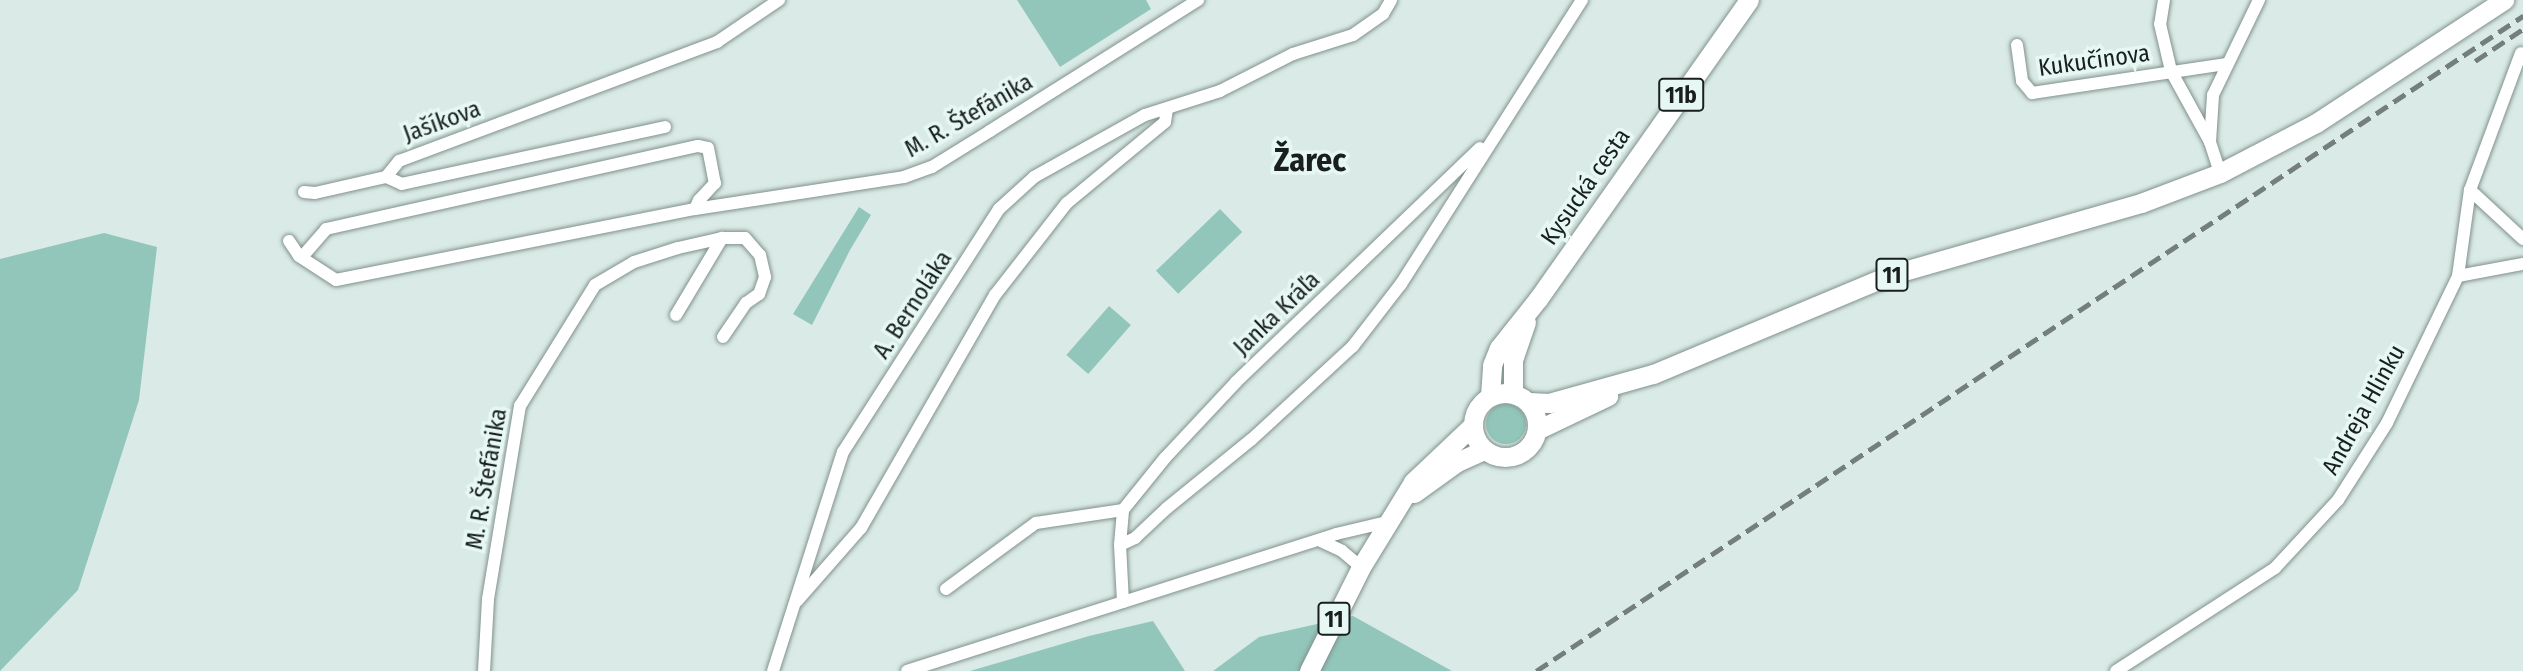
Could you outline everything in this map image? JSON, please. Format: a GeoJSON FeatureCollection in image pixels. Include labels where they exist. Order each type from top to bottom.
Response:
{"type":"FeatureCollection","features":[{"type":"Feature","properties":{"kind":"main road","name":"Kysucká cesta"},"geometry":{"type":"LineString","coordinates":[[1309,671],[1361,567],[1399,504],[1429,464],[1473,425],[1477,408],[1490,396],[1492,365],[1499,348],[1538,299],[1749,0]]}},
{"type":"Feature","properties":{"kind":"main road","name":"11"},"geometry":{"type":"LineString","coordinates":[[1484,450],[1502,457],[1521,453],[1535,439],[1537,430],[1653,374],[1890,275],[2141,202],[2220,173],[2316,123],[2504,0]]}},
{"type":"Feature","properties":{"kind":"main road","name":"Kysucká cesta"},"geometry":{"type":"LineString","coordinates":[[1537,430],[1538,419],[1521,397],[1516,348],[1538,299]]}},
{"type":"Feature","properties":{"kind":"main road","name":"11"},"geometry":{"type":"LineString","coordinates":[[1490,396],[1521,397],[1549,403],[1653,374]]}},
{"type":"Feature","properties":{"kind":"main road"},"geometry":{"type":"LineString","coordinates":[[1473,425],[1476,439],[1484,450]]}},
{"type":"Feature","properties":{"kind":"main road","name":"Kysucká cesta"},"geometry":{"type":"LineString","coordinates":[[1399,504],[1457,462],[1484,450]]}},
{"type":"Feature","properties":{"kind":"street","name":"Jašíkova"},"geometry":{"type":"LineString","coordinates":[[665,127],[402,184],[386,177],[399,161],[716,42],[779,0]]}},
{"type":"Feature","properties":{"kind":"street","name":"M. R. Štefánika"},"geometry":{"type":"LineString","coordinates":[[289,241],[302,257],[336,280],[695,209],[877,182],[932,167],[1198,0]]}},
{"type":"Feature","properties":{"kind":"street","name":"A. Bernoláka"},"geometry":{"type":"LineString","coordinates":[[774,671],[792,607],[844,452],[999,209],[1034,177],[1145,115],[1220,91],[1293,54],[1353,35],[1383,14],[1391,0]]}},
{"type":"Feature","properties":{"kind":"street","name":"Janka Kráľa"},"geometry":{"type":"LineString","coordinates":[[1120,545],[1135,538],[1167,508],[1252,439],[1353,346],[1401,284],[1582,0]]}},
{"type":"Feature","properties":{"kind":"street","name":"Kukučínova"},"geometry":{"type":"LineString","coordinates":[[2164,0],[2160,24],[2171,71],[2210,142]]}},
{"type":"Feature","properties":{"kind":"street"},"geometry":{"type":"LineString","coordinates":[[2220,173],[2210,142],[2213,95],[2259,0]]}},
{"type":"Feature","properties":{"kind":"street","name":"Kukučínova"},"geometry":{"type":"LineString","coordinates":[[2017,45],[2022,81],[2032,93],[2227,64]]}},
{"type":"Feature","properties":{"kind":"street","name":"Andreja Hlinku"},"geometry":{"type":"LineString","coordinates":[[2116,671],[2274,568],[2338,500],[2387,423],[2458,276],[2470,190],[2521,53]]}},
{"type":"Feature","properties":{"kind":"street","name":"A. Bernoláka"},"geometry":{"type":"LineString","coordinates":[[792,607],[861,528],[995,295],[1067,203],[1165,122],[1167,109]]}},
{"type":"Feature","properties":{"kind":"street","name":"Janka Kráľa"},"geometry":{"type":"LineString","coordinates":[[1123,510],[1166,458],[1236,382],[1496,133]]}},
{"type":"Feature","properties":{"kind":"street"},"geometry":{"type":"LineString","coordinates":[[302,257],[326,229],[698,146],[708,148],[715,183],[699,200],[695,209]]}},
{"type":"Feature","properties":{"kind":"street"},"geometry":{"type":"LineString","coordinates":[[304,192],[315,193],[386,177]]}},
{"type":"Feature","properties":{"kind":"street"},"geometry":{"type":"LineString","coordinates":[[2470,190],[2523,239]]}},
{"type":"Feature","properties":{"kind":"street"},"geometry":{"type":"LineString","coordinates":[[676,315],[723,238],[745,238],[760,255],[765,277],[759,294],[746,303],[723,337]]}},
{"type":"Feature","properties":{"kind":"street","name":"M. R. Štefánika"},"geometry":{"type":"LineString","coordinates":[[484,671],[488,599],[520,406],[595,285],[634,262],[723,238]]}},
{"type":"Feature","properties":{"kind":"street"},"geometry":{"type":"LineString","coordinates":[[2458,276],[2523,264]]}},
{"type":"Feature","properties":{"kind":"street"},"geometry":{"type":"LineString","coordinates":[[946,589],[1035,523],[1123,510],[1120,545],[1124,602]]}},
{"type":"Feature","properties":{"kind":"street"},"geometry":{"type":"LineString","coordinates":[[908,671],[1387,522]]}},
{"type":"Feature","properties":{"kind":"street"},"geometry":{"type":"LineString","coordinates":[[1321,541],[1342,551],[1361,567]]}},
{"type":"Feature","properties":{"kind":"green space"},"geometry":{"type":"Polygon","coordinates":[[[1017,0],[1146,0],[1151,9],[1060,67],[1017,0]]]}},
{"type":"Feature","properties":{"kind":"green space"},"geometry":{"type":"Polygon","coordinates":[[[859,207],[871,215],[812,325],[793,314],[859,207]]]}},
{"type":"Feature","properties":{"kind":"green space"},"geometry":{"type":"Polygon","coordinates":[[[1220,209],[1242,232],[1178,294],[1156,271],[1220,209]]]}},
{"type":"Feature","properties":{"kind":"green space"},"geometry":{"type":"Polygon","coordinates":[[[104,233],[157,247],[139,400],[78,590],[0,671],[0,259],[104,233]]]}},
{"type":"Feature","properties":{"kind":"green space"},"geometry":{"type":"Polygon","coordinates":[[[1109,306],[1131,325],[1088,374],[1066,355],[1109,306]]]}},
{"type":"Feature","properties":{"kind":"green space"},"geometry":{"type":"Polygon","coordinates":[[[1506,404],[1520,410],[1526,424],[1520,438],[1506,444],[1492,438],[1486,424],[1492,410],[1506,404]]]}},
{"type":"Feature","properties":{"kind":"green space"},"geometry":{"type":"Polygon","coordinates":[[[1353,616],[1452,671],[1213,671],[1259,637],[1353,616]]]}},
{"type":"Feature","properties":{"kind":"green space"},"geometry":{"type":"Polygon","coordinates":[[[1153,621],[1185,671],[970,671],[1089,636],[1153,621]]]}},
{"type":"Feature","properties":{"kind":"railway"},"geometry":{"type":"LineString","coordinates":[[1536,671],[2523,16]]}},
{"type":"Feature","properties":{"kind":"railway"},"geometry":{"type":"LineString","coordinates":[[2475,61],[2523,29]]}},
{"type":"Feature","properties":{"kind":"district","name":"Žarec"},"geometry":{"type":"Point","coordinates":[1310,160]}}]}
